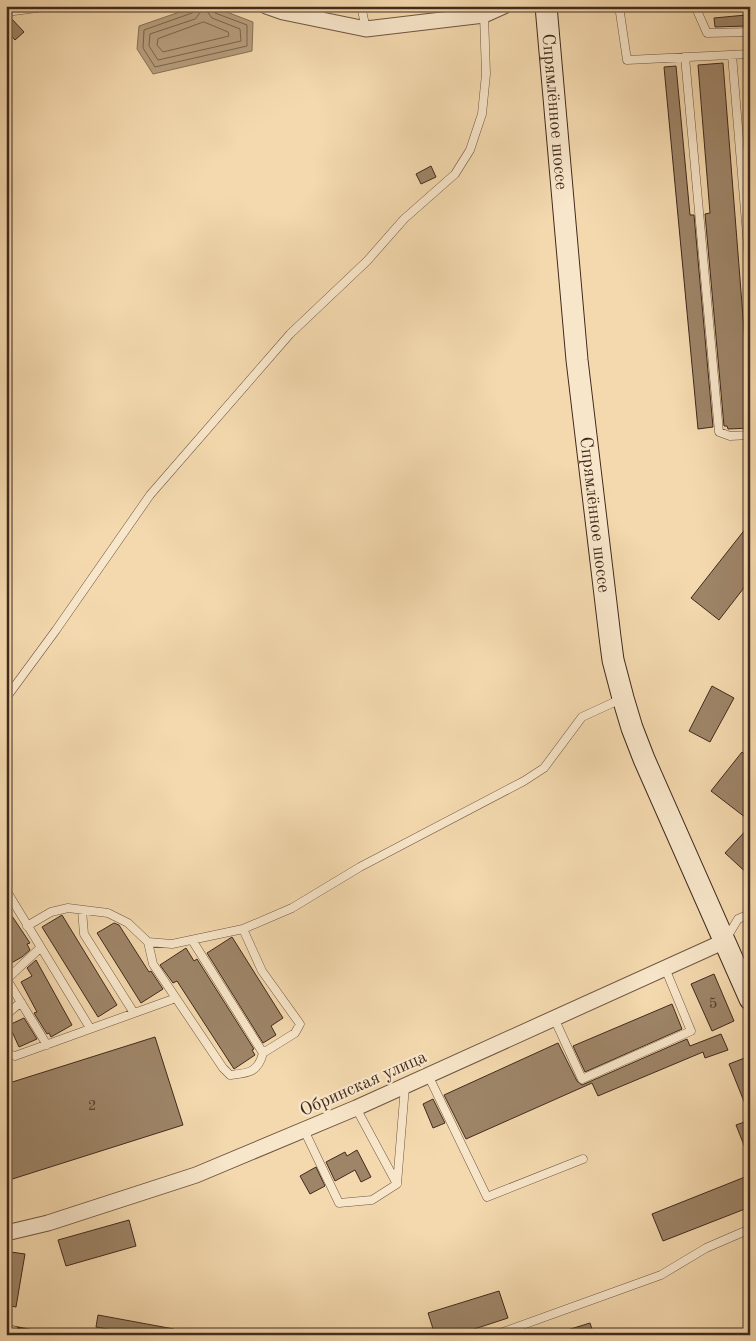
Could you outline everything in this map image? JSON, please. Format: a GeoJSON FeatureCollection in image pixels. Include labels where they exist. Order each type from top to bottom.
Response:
{"type":"FeatureCollection","features":[{"type":"Feature","properties":{"kind":"main road","name":"Спрямлённое шоссе"},"geometry":{"type":"LineString","coordinates":[[546,6],[579,379],[613,660],[632,728],[644,759],[750,999]]}},
{"type":"Feature","properties":{"kind":"street"},"geometry":{"type":"LineString","coordinates":[[266,6],[283,12],[321,13],[366,29],[484,15],[504,6]]}},
{"type":"Feature","properties":{"kind":"street","name":"Обринская улица"},"geometry":{"type":"LineString","coordinates":[[6,1234],[48,1223],[196,1174],[304,1130],[725,941]]}},
{"type":"Feature","properties":{"kind":"lane"},"geometry":{"type":"LineString","coordinates":[[6,12],[24,11],[37,8],[38,6]]}},
{"type":"Feature","properties":{"kind":"lane"},"geometry":{"type":"LineString","coordinates":[[361,6],[366,29]]}},
{"type":"Feature","properties":{"kind":"lane"},"geometry":{"type":"LineString","coordinates":[[619,6],[627,60],[750,54]]}},
{"type":"Feature","properties":{"kind":"lane"},"geometry":{"type":"LineString","coordinates":[[695,6],[707,33],[750,32]]}},
{"type":"Feature","properties":{"kind":"lane"},"geometry":{"type":"LineString","coordinates":[[6,698],[150,495],[290,334],[367,261],[404,219],[455,174],[470,150],[482,114],[486,74],[484,15]]}},
{"type":"Feature","properties":{"kind":"lane"},"geometry":{"type":"LineString","coordinates":[[732,55],[750,272]]}},
{"type":"Feature","properties":{"kind":"lane"},"geometry":{"type":"LineString","coordinates":[[684,57],[720,432],[730,436],[750,435]]}},
{"type":"Feature","properties":{"kind":"lane"},"geometry":{"type":"LineString","coordinates":[[148,942],[172,944],[243,929],[292,908],[360,867],[531,777],[544,768],[582,718],[623,698]]}},
{"type":"Feature","properties":{"kind":"lane"},"geometry":{"type":"LineString","coordinates":[[6,890],[90,1028]]}},
{"type":"Feature","properties":{"kind":"lane"},"geometry":{"type":"LineString","coordinates":[[27,926],[51,912],[68,908],[108,913],[128,923],[148,942],[153,964],[223,1068],[230,1075],[249,1073],[260,1064],[263,1053],[295,1033],[300,1024],[262,971],[243,929]]}},
{"type":"Feature","properties":{"kind":"lane"},"geometry":{"type":"LineString","coordinates":[[82,910],[84,934],[134,1012]]}},
{"type":"Feature","properties":{"kind":"lane"},"geometry":{"type":"LineString","coordinates":[[725,941],[738,919],[750,914]]}},
{"type":"Feature","properties":{"kind":"lane"},"geometry":{"type":"LineString","coordinates":[[192,940],[263,1053]]}},
{"type":"Feature","properties":{"kind":"lane"},"geometry":{"type":"LineString","coordinates":[[40,948],[7,978],[47,1044]]}},
{"type":"Feature","properties":{"kind":"lane"},"geometry":{"type":"LineString","coordinates":[[554,1018],[582,1079],[691,1031],[665,968]]}},
{"type":"Feature","properties":{"kind":"lane"},"geometry":{"type":"LineString","coordinates":[[6,1054],[14,1056],[176,998]]}},
{"type":"Feature","properties":{"kind":"lane"},"geometry":{"type":"LineString","coordinates":[[6,1015],[21,1002]]}},
{"type":"Feature","properties":{"kind":"lane"},"geometry":{"type":"LineString","coordinates":[[428,1075],[487,1197],[583,1159]]}},
{"type":"Feature","properties":{"kind":"lane"},"geometry":{"type":"LineString","coordinates":[[397,1184],[405,1086]]}},
{"type":"Feature","properties":{"kind":"lane"},"geometry":{"type":"LineString","coordinates":[[356,1108],[397,1184]]}},
{"type":"Feature","properties":{"kind":"lane"},"geometry":{"type":"LineString","coordinates":[[304,1130],[339,1203],[372,1200],[397,1184]]}},
{"type":"Feature","properties":{"kind":"lane"},"geometry":{"type":"LineString","coordinates":[[495,1335],[661,1275],[706,1248],[750,1229]]}},
{"type":"Feature","properties":{"kind":"water"},"geometry":{"type":"Polygon","coordinates":[[[197,6],[211,6],[253,22],[252,51],[153,74],[137,49],[139,26],[197,6]]]}},
{"type":"Feature","properties":{"kind":"building"},"geometry":{"type":"Polygon","coordinates":[[[746,15],[746,26],[715,27],[714,18],[746,15]]]}},
{"type":"Feature","properties":{"kind":"building"},"geometry":{"type":"Polygon","coordinates":[[[10,17],[24,32],[15,40],[6,30],[6,18],[10,17]]]}},
{"type":"Feature","properties":{"kind":"building"},"geometry":{"type":"Polygon","coordinates":[[[723,63],[750,406],[750,428],[728,429],[727,426],[724,426],[705,214],[710,213],[698,65],[723,63]]]}},
{"type":"Feature","properties":{"kind":"building"},"geometry":{"type":"Polygon","coordinates":[[[676,66],[690,215],[694,215],[713,427],[698,429],[664,67],[676,66]]]}},
{"type":"Feature","properties":{"kind":"building"},"geometry":{"type":"Polygon","coordinates":[[[431,166],[436,177],[421,184],[416,174],[431,166]]]}},
{"type":"Feature","properties":{"kind":"building"},"geometry":{"type":"Polygon","coordinates":[[[750,523],[750,580],[719,620],[691,598],[750,523]]]}},
{"type":"Feature","properties":{"kind":"building"},"geometry":{"type":"Polygon","coordinates":[[[712,686],[734,698],[710,742],[689,731],[712,686]]]}},
{"type":"Feature","properties":{"kind":"building"},"geometry":{"type":"Polygon","coordinates":[[[742,752],[750,758],[750,821],[711,791],[742,752]]]}},
{"type":"Feature","properties":{"kind":"building"},"geometry":{"type":"Polygon","coordinates":[[[750,826],[750,876],[725,853],[750,826]]]}},
{"type":"Feature","properties":{"kind":"building"},"geometry":{"type":"Polygon","coordinates":[[[6,907],[30,943],[27,944],[30,950],[6,966],[6,907]]]}},
{"type":"Feature","properties":{"kind":"building"},"geometry":{"type":"Polygon","coordinates":[[[62,915],[117,1005],[98,1017],[42,927],[62,915]]]}},
{"type":"Feature","properties":{"kind":"building"},"geometry":{"type":"Polygon","coordinates":[[[114,923],[119,925],[149,972],[151,971],[163,989],[141,1003],[97,933],[114,923]]]}},
{"type":"Feature","properties":{"kind":"building"},"geometry":{"type":"Polygon","coordinates":[[[232,937],[283,1018],[271,1026],[276,1035],[263,1043],[207,953],[232,937]]]}},
{"type":"Feature","properties":{"kind":"building"},"geometry":{"type":"Polygon","coordinates":[[[186,948],[194,961],[197,959],[254,1049],[252,1050],[255,1055],[234,1069],[177,981],[173,983],[160,965],[186,948]]]}},
{"type":"Feature","properties":{"kind":"building"},"geometry":{"type":"Polygon","coordinates":[[[36,960],[72,1025],[51,1037],[49,1033],[47,1034],[34,1013],[37,1012],[21,982],[32,976],[27,968],[36,960]]]}},
{"type":"Feature","properties":{"kind":"building"},"geometry":{"type":"Polygon","coordinates":[[[714,974],[734,1021],[712,1031],[691,984],[714,974]]]}},
{"type":"Feature","properties":{"kind":"building"},"geometry":{"type":"Polygon","coordinates":[[[672,1004],[682,1029],[585,1072],[573,1046],[672,1004]]]}},
{"type":"Feature","properties":{"kind":"building"},"geometry":{"type":"Polygon","coordinates":[[[24,1018],[37,1039],[19,1047],[9,1025],[24,1018]]]}},
{"type":"Feature","properties":{"kind":"building"},"geometry":{"type":"Polygon","coordinates":[[[721,1034],[728,1050],[705,1058],[703,1052],[598,1096],[592,1083],[466,1139],[444,1095],[558,1043],[577,1081],[582,1085],[687,1039],[690,1046],[721,1034]]]}},
{"type":"Feature","properties":{"kind":"building"},"geometry":{"type":"Polygon","coordinates":[[[155,1037],[183,1125],[6,1181],[6,1084],[155,1037]]]}},
{"type":"Feature","properties":{"kind":"building"},"geometry":{"type":"Polygon","coordinates":[[[750,1056],[750,1114],[749,1114],[729,1064],[750,1056]]]}},
{"type":"Feature","properties":{"kind":"building"},"geometry":{"type":"Polygon","coordinates":[[[433,1099],[445,1123],[433,1128],[423,1104],[433,1099]]]}},
{"type":"Feature","properties":{"kind":"building"},"geometry":{"type":"Polygon","coordinates":[[[750,1120],[750,1158],[749,1158],[736,1125],[750,1120]]]}},
{"type":"Feature","properties":{"kind":"building"},"geometry":{"type":"Polygon","coordinates":[[[357,1150],[371,1177],[361,1182],[355,1170],[335,1181],[326,1162],[345,1152],[347,1156],[357,1150]]]}},
{"type":"Feature","properties":{"kind":"building"},"geometry":{"type":"Polygon","coordinates":[[[316,1167],[325,1186],[310,1194],[300,1176],[316,1167]]]}},
{"type":"Feature","properties":{"kind":"building"},"geometry":{"type":"Polygon","coordinates":[[[750,1175],[750,1207],[663,1241],[652,1214],[750,1175]]]}},
{"type":"Feature","properties":{"kind":"building"},"geometry":{"type":"Polygon","coordinates":[[[129,1220],[136,1246],[66,1266],[58,1240],[129,1220]]]}},
{"type":"Feature","properties":{"kind":"building"},"geometry":{"type":"Polygon","coordinates":[[[11,1252],[25,1254],[16,1307],[6,1305],[6,1284],[11,1252]]]}},
{"type":"Feature","properties":{"kind":"building"},"geometry":{"type":"Polygon","coordinates":[[[499,1291],[508,1318],[456,1335],[435,1335],[428,1313],[499,1291]]]}},
{"type":"Feature","properties":{"kind":"building"},"geometry":{"type":"Polygon","coordinates":[[[98,1315],[174,1329],[173,1335],[140,1335],[96,1327],[98,1315]]]}},
{"type":"Feature","properties":{"kind":"building"},"geometry":{"type":"Polygon","coordinates":[[[590,1323],[594,1335],[561,1335],[561,1332],[590,1323]]]}},
{"type":"Feature","properties":{"kind":"railway"},"geometry":{"type":"LineString","coordinates":[[6,1327],[48,1335]]}}]}
